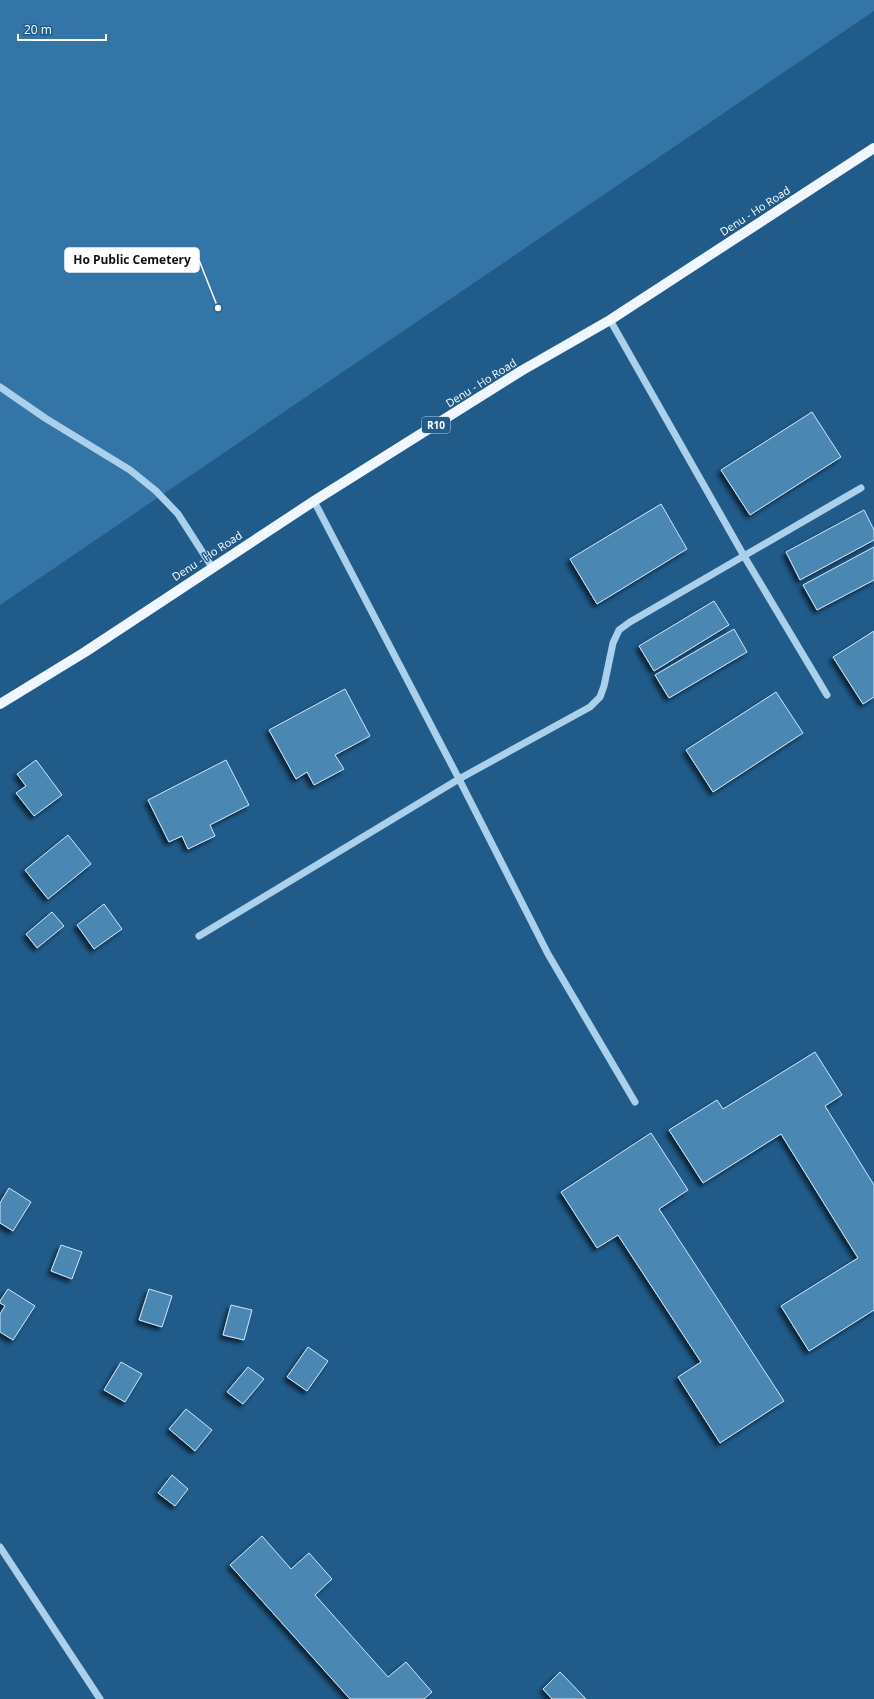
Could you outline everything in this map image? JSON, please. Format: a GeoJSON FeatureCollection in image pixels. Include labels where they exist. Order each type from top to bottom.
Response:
{"type":"FeatureCollection","features":[{"type":"Feature","properties":{"kind":"main road","name":"Denu - Ho Road"},"geometry":{"type":"LineString","coordinates":[[0,704],[85,652],[314,501],[521,371],[610,320],[874,148]]}},
{"type":"Feature","properties":{"kind":"street"},"geometry":{"type":"LineString","coordinates":[[610,320],[744,556],[827,695]]}},
{"type":"Feature","properties":{"kind":"street"},"geometry":{"type":"LineString","coordinates":[[0,387],[45,418],[130,470],[156,491],[178,514],[212,567]]}},
{"type":"Feature","properties":{"kind":"street"},"geometry":{"type":"LineString","coordinates":[[199,936],[459,779],[590,706],[600,697],[604,686],[612,643],[619,630],[630,622],[861,488]]}},
{"type":"Feature","properties":{"kind":"street"},"geometry":{"type":"LineString","coordinates":[[314,501],[459,779],[548,954],[636,1102]]}},
{"type":"Feature","properties":{"kind":"street"},"geometry":{"type":"LineString","coordinates":[[0,1547],[100,1699]]}},
{"type":"Feature","properties":{"kind":"shaded area"},"geometry":{"type":"Polygon","coordinates":[[[0,0],[874,0],[874,11],[0,605],[0,0]]]}},
{"type":"Feature","properties":{"kind":"building"},"geometry":{"type":"Polygon","coordinates":[[[812,412],[841,457],[750,515],[721,470],[812,412]]]}},
{"type":"Feature","properties":{"kind":"building"},"geometry":{"type":"Polygon","coordinates":[[[661,504],[687,549],[597,604],[570,559],[661,504]]]}},
{"type":"Feature","properties":{"kind":"building"},"geometry":{"type":"Polygon","coordinates":[[[864,510],[874,530],[874,540],[800,580],[786,552],[864,510]]]}},
{"type":"Feature","properties":{"kind":"building"},"geometry":{"type":"Polygon","coordinates":[[[874,547],[874,580],[817,610],[803,585],[874,547]]]}},
{"type":"Feature","properties":{"kind":"building"},"geometry":{"type":"Polygon","coordinates":[[[714,601],[729,625],[654,671],[639,646],[714,601]]]}},
{"type":"Feature","properties":{"kind":"building"},"geometry":{"type":"Polygon","coordinates":[[[734,629],[747,652],[669,698],[655,675],[734,629]]]}},
{"type":"Feature","properties":{"kind":"building"},"geometry":{"type":"Polygon","coordinates":[[[874,631],[874,697],[863,704],[833,657],[874,631]]]}},
{"type":"Feature","properties":{"kind":"building"},"geometry":{"type":"Polygon","coordinates":[[[345,689],[370,736],[335,755],[344,769],[314,785],[307,772],[296,779],[269,730],[345,689]]]}},
{"type":"Feature","properties":{"kind":"building"},"geometry":{"type":"Polygon","coordinates":[[[776,692],[803,733],[713,792],[686,750],[776,692]]]}},
{"type":"Feature","properties":{"kind":"building"},"geometry":{"type":"Polygon","coordinates":[[[36,760],[62,795],[34,816],[16,793],[26,786],[17,774],[36,760]]]}},
{"type":"Feature","properties":{"kind":"building"},"geometry":{"type":"Polygon","coordinates":[[[226,760],[249,805],[210,825],[215,836],[188,849],[182,836],[169,842],[148,800],[226,760]]]}},
{"type":"Feature","properties":{"kind":"building"},"geometry":{"type":"Polygon","coordinates":[[[68,835],[91,864],[48,899],[25,870],[68,835]]]}},
{"type":"Feature","properties":{"kind":"building"},"geometry":{"type":"Polygon","coordinates":[[[104,904],[122,929],[94,949],[77,925],[104,904]]]}},
{"type":"Feature","properties":{"kind":"building"},"geometry":{"type":"Polygon","coordinates":[[[52,912],[64,926],[37,948],[26,934],[52,912]]]}},
{"type":"Feature","properties":{"kind":"building"},"geometry":{"type":"Polygon","coordinates":[[[815,1052],[842,1095],[825,1106],[874,1185],[874,1310],[809,1351],[781,1306],[858,1258],[781,1134],[703,1183],[669,1130],[717,1100],[723,1109],[815,1052]]]}},
{"type":"Feature","properties":{"kind":"building"},"geometry":{"type":"Polygon","coordinates":[[[651,1133],[688,1190],[659,1209],[784,1401],[720,1443],[678,1377],[701,1362],[618,1235],[597,1248],[561,1192],[651,1133]]]}},
{"type":"Feature","properties":{"kind":"building"},"geometry":{"type":"Polygon","coordinates":[[[9,1188],[31,1202],[13,1231],[0,1223],[0,1203],[9,1188]]]}},
{"type":"Feature","properties":{"kind":"building"},"geometry":{"type":"Polygon","coordinates":[[[61,1245],[82,1252],[72,1279],[51,1271],[61,1245]]]}},
{"type":"Feature","properties":{"kind":"building"},"geometry":{"type":"Polygon","coordinates":[[[8,1289],[35,1306],[13,1340],[0,1332],[0,1314],[5,1306],[0,1303],[0,1301],[8,1289]]]}},
{"type":"Feature","properties":{"kind":"building"},"geometry":{"type":"Polygon","coordinates":[[[149,1289],[172,1296],[162,1327],[139,1320],[149,1289]]]}},
{"type":"Feature","properties":{"kind":"building"},"geometry":{"type":"Polygon","coordinates":[[[231,1305],[252,1310],[244,1340],[223,1335],[231,1305]]]}},
{"type":"Feature","properties":{"kind":"building"},"geometry":{"type":"Polygon","coordinates":[[[308,1347],[328,1361],[307,1391],[287,1377],[308,1347]]]}},
{"type":"Feature","properties":{"kind":"building"},"geometry":{"type":"Polygon","coordinates":[[[121,1362],[142,1374],[125,1402],[104,1390],[121,1362]]]}},
{"type":"Feature","properties":{"kind":"building"},"geometry":{"type":"Polygon","coordinates":[[[248,1367],[264,1379],[243,1404],[227,1392],[248,1367]]]}},
{"type":"Feature","properties":{"kind":"building"},"geometry":{"type":"Polygon","coordinates":[[[186,1409],[212,1430],[195,1451],[169,1429],[186,1409]]]}},
{"type":"Feature","properties":{"kind":"building"},"geometry":{"type":"Polygon","coordinates":[[[172,1475],[188,1489],[175,1506],[158,1493],[172,1475]]]}},
{"type":"Feature","properties":{"kind":"building"},"geometry":{"type":"Polygon","coordinates":[[[262,1536],[291,1569],[309,1553],[332,1579],[315,1595],[388,1677],[406,1662],[432,1692],[424,1699],[350,1699],[230,1565],[262,1536]]]}},
{"type":"Feature","properties":{"kind":"building"},"geometry":{"type":"Polygon","coordinates":[[[560,1672],[586,1699],[552,1699],[543,1689],[560,1672]]]}},
{"type":"Feature","properties":{"kind":"place","name":"Ho Public Cemetery"},"geometry":{"type":"Point","coordinates":[218,308]}}]}
